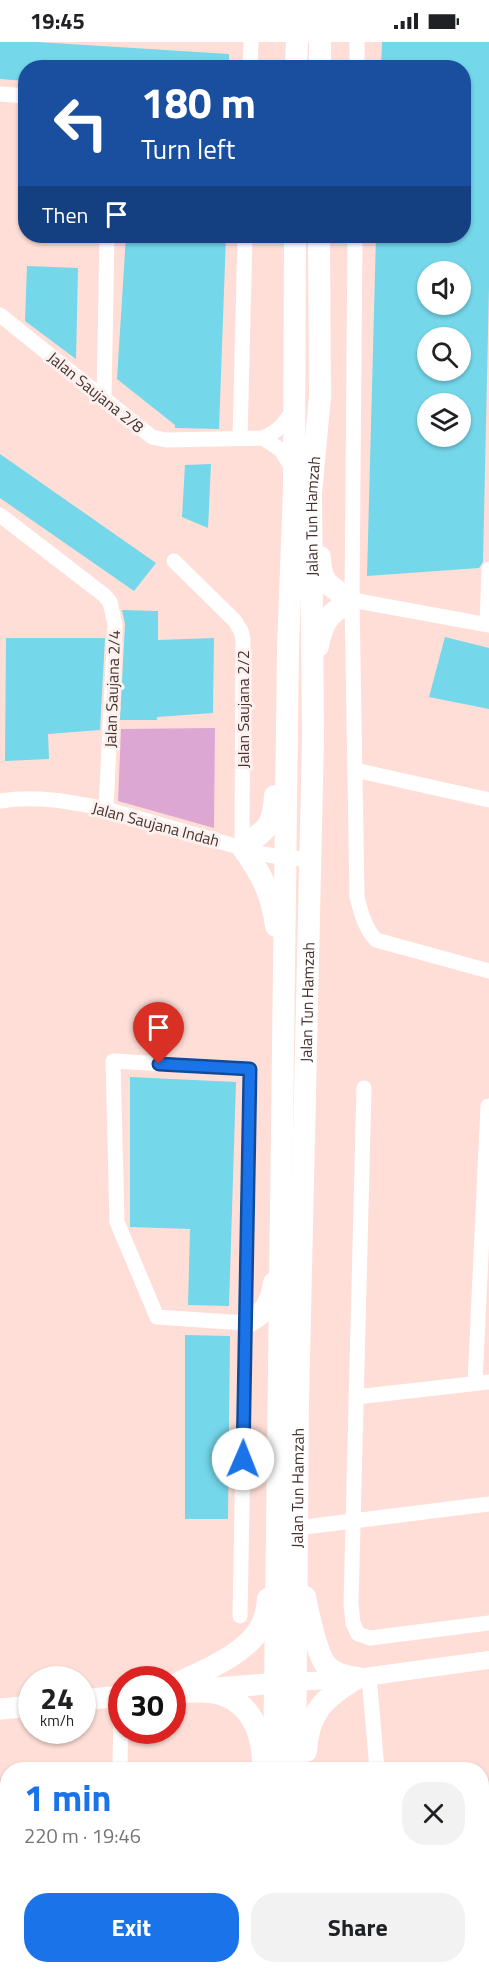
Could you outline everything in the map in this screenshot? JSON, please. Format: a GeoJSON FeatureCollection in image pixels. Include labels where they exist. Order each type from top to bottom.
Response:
{"type":"FeatureCollection","features":[{"type":"Feature","properties":{"kind":"main road"},"geometry":{"type":"LineString","coordinates":[[296,60],[297,42]]}},
{"type":"Feature","properties":{"kind":"main road"},"geometry":{"type":"LineString","coordinates":[[320,42],[320,60]]}},
{"type":"Feature","properties":{"kind":"main road","name":"Jalan Tun Hamzah"},"geometry":{"type":"LineString","coordinates":[[294,1762],[286,1683],[279,1504],[279,1419],[288,675],[294,471],[295,243]]}},
{"type":"Feature","properties":{"kind":"main road","name":"Jalan Tun Hamzah"},"geometry":{"type":"LineString","coordinates":[[275,1762],[286,1683],[297,1538],[313,738],[311,493],[320,396],[319,243]]}},
{"type":"Feature","properties":{"kind":"main road"},"geometry":{"type":"LineString","coordinates":[[313,738],[318,644],[325,620],[333,611],[352,600],[330,586],[322,577],[320,563],[320,396]]}},
{"type":"Feature","properties":{"kind":"main road"},"geometry":{"type":"LineString","coordinates":[[283,1037],[274,912],[259,870],[242,848],[271,824],[274,814],[288,675]]}},
{"type":"Feature","properties":{"kind":"main road"},"geometry":{"type":"LineString","coordinates":[[246,1323],[257,1318],[266,1310],[272,1295],[281,1221]]}},
{"type":"Feature","properties":{"kind":"main road"},"geometry":{"type":"LineString","coordinates":[[246,1323],[261,1333],[268,1345],[279,1419]]}},
{"type":"Feature","properties":{"kind":"main road"},"geometry":{"type":"LineString","coordinates":[[186,1679],[223,1662],[260,1629],[266,1613],[279,1504]]}},
{"type":"Feature","properties":{"kind":"main road"},"geometry":{"type":"LineString","coordinates":[[297,1538],[308,1610],[326,1665],[339,1674],[363,1677]]}},
{"type":"Feature","properties":{"kind":"main road"},"geometry":{"type":"LineString","coordinates":[[305,1762],[311,1723],[321,1706],[333,1692],[363,1677]]}},
{"type":"Feature","properties":{"kind":"main road"},"geometry":{"type":"LineString","coordinates":[[186,1691],[286,1683]]}},
{"type":"Feature","properties":{"kind":"main road"},"geometry":{"type":"LineString","coordinates":[[186,1692],[211,1692],[229,1697],[240,1704],[250,1714],[259,1730],[264,1762]]}},
{"type":"Feature","properties":{"kind":"main road"},"geometry":{"type":"LineString","coordinates":[[0,1709],[18,1707]]}},
{"type":"Feature","properties":{"kind":"street"},"geometry":{"type":"LineString","coordinates":[[250,60],[251,42]]}},
{"type":"Feature","properties":{"kind":"street"},"geometry":{"type":"LineString","coordinates":[[357,42],[357,60]]}},
{"type":"Feature","properties":{"kind":"street"},"geometry":{"type":"LineString","coordinates":[[0,94],[18,95]]}},
{"type":"Feature","properties":{"kind":"street"},"geometry":{"type":"LineString","coordinates":[[104,398],[107,243]]}},
{"type":"Feature","properties":{"kind":"street"},"geometry":{"type":"LineString","coordinates":[[240,438],[245,243]]}},
{"type":"Feature","properties":{"kind":"street"},"geometry":{"type":"LineString","coordinates":[[355,243],[352,600],[357,897],[369,932],[376,940],[489,970]]}},
{"type":"Feature","properties":{"kind":"street","name":"Jalan Saujana 2/8"},"geometry":{"type":"LineString","coordinates":[[0,315],[152,437],[166,440],[263,438]]}},
{"type":"Feature","properties":{"kind":"street"},"geometry":{"type":"LineString","coordinates":[[294,408],[282,426],[263,438],[281,450],[294,471]]}},
{"type":"Feature","properties":{"kind":"street","name":"Jalan Saujana 2/4"},"geometry":{"type":"LineString","coordinates":[[0,515],[110,602],[115,624],[106,809]]}},
{"type":"Feature","properties":{"kind":"street","name":"Jalan Saujana 2/2"},"geometry":{"type":"LineString","coordinates":[[174,561],[235,621],[241,631],[243,640],[242,848]]}},
{"type":"Feature","properties":{"kind":"street"},"geometry":{"type":"LineString","coordinates":[[352,600],[488,625],[489,569]]}},
{"type":"Feature","properties":{"kind":"street"},"geometry":{"type":"LineString","coordinates":[[355,770],[489,800]]}},
{"type":"Feature","properties":{"kind":"street","name":"Jalan Saujana Indah"},"geometry":{"type":"LineString","coordinates":[[0,801],[60,800],[106,809],[263,855],[310,859]]}},
{"type":"Feature","properties":{"kind":"street"},"geometry":{"type":"LineString","coordinates":[[240,1616],[246,1323],[250,1069],[113,1061],[117,1222],[157,1317],[246,1323]]}},
{"type":"Feature","properties":{"kind":"street"},"geometry":{"type":"LineString","coordinates":[[364,1089],[352,1623],[358,1634],[370,1638],[489,1623]]}},
{"type":"Feature","properties":{"kind":"street"},"geometry":{"type":"LineString","coordinates":[[356,1397],[482,1383],[488,1106]]}},
{"type":"Feature","properties":{"kind":"street"},"geometry":{"type":"LineString","coordinates":[[297,1538],[353,1521],[489,1504]]}},
{"type":"Feature","properties":{"kind":"street"},"geometry":{"type":"LineString","coordinates":[[286,1683],[363,1677],[489,1660]]}},
{"type":"Feature","properties":{"kind":"street"},"geometry":{"type":"LineString","coordinates":[[363,1677],[376,1762]]}},
{"type":"Feature","properties":{"kind":"street"},"geometry":{"type":"LineString","coordinates":[[120,1744],[120,1762]]}},
{"type":"Feature","properties":{"kind":"shaded area"},"geometry":{"type":"Polygon","coordinates":[[[215,728],[214,828],[118,801],[121,729],[215,728]]]}},
{"type":"Feature","properties":{"kind":"building"},"geometry":{"type":"Polygon","coordinates":[[[0,42],[38,42],[229,54],[229,60],[18,60],[18,80],[0,79],[0,42]]]}},
{"type":"Feature","properties":{"kind":"building"},"geometry":{"type":"Polygon","coordinates":[[[382,42],[489,42],[489,286],[483,562],[479,568],[367,576],[376,243],[471,243],[471,60],[381,60],[382,42]]]}},
{"type":"Feature","properties":{"kind":"building"},"geometry":{"type":"Polygon","coordinates":[[[126,243],[226,243],[219,429],[175,428],[175,425],[117,379],[126,243]]]}},
{"type":"Feature","properties":{"kind":"building"},"geometry":{"type":"Polygon","coordinates":[[[27,266],[78,268],[76,359],[25,321],[27,266]]]}},
{"type":"Feature","properties":{"kind":"building"},"geometry":{"type":"Polygon","coordinates":[[[0,454],[156,563],[134,591],[0,498],[0,454]]]}},
{"type":"Feature","properties":{"kind":"building"},"geometry":{"type":"Polygon","coordinates":[[[211,464],[208,528],[182,517],[185,465],[211,464]]]}},
{"type":"Feature","properties":{"kind":"building"},"geometry":{"type":"Polygon","coordinates":[[[122,610],[158,611],[158,640],[214,638],[213,713],[157,717],[157,720],[120,720],[125,624],[122,610]]]}},
{"type":"Feature","properties":{"kind":"building"},"geometry":{"type":"Polygon","coordinates":[[[445,637],[489,648],[489,709],[429,697],[445,637]]]}},
{"type":"Feature","properties":{"kind":"building"},"geometry":{"type":"Polygon","coordinates":[[[6,638],[105,638],[100,730],[48,734],[49,759],[5,761],[6,638]]]}},
{"type":"Feature","properties":{"kind":"building"},"geometry":{"type":"Polygon","coordinates":[[[130,1077],[236,1082],[229,1306],[188,1305],[190,1229],[130,1227],[130,1077]]]}},
{"type":"Feature","properties":{"kind":"building"},"geometry":{"type":"Polygon","coordinates":[[[185,1335],[230,1336],[228,1519],[185,1519],[185,1335]]]}},
{"type":"Feature","properties":{"kind":"route"},"geometry":{"type":"LineString","coordinates":[[159,1064],[250,1069],[243,1459]]}}]}
